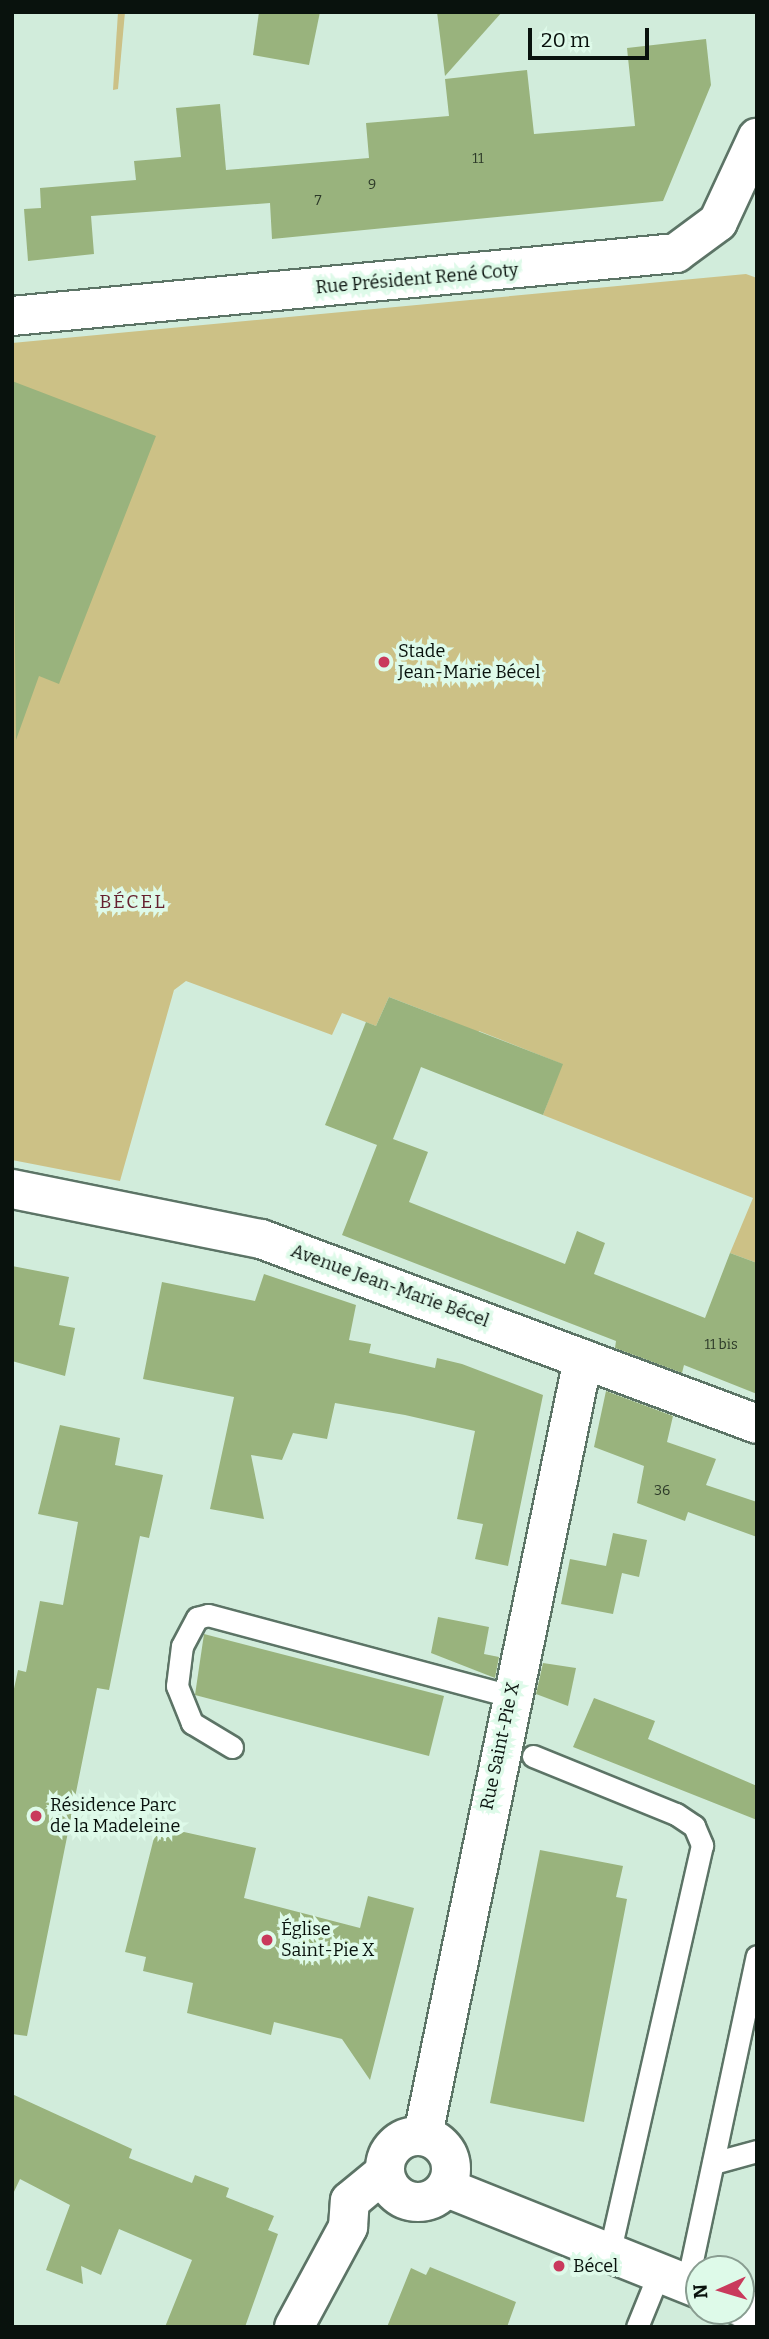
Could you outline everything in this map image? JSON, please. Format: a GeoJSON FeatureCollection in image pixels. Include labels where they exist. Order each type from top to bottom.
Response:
{"type":"FeatureCollection","features":[{"type":"Feature","properties":{"kind":"street","name":"Rue Président René Coty"},"geometry":{"type":"LineString","coordinates":[[12,316],[676,253],[718,222],[757,138]]}},
{"type":"Feature","properties":{"kind":"street","name":"Avenue Jean-Marie Bécel"},"geometry":{"type":"LineString","coordinates":[[12,1189],[261,1239],[757,1424]]}},
{"type":"Feature","properties":{"kind":"street","name":"Rue Saint-Pie X"},"geometry":{"type":"LineString","coordinates":[[423,2135],[510,1696],[583,1359]]}},
{"type":"Feature","properties":{"kind":"street"},"geometry":{"type":"LineString","coordinates":[[294,2327],[348,2227],[394,2186],[396,2143],[423,2135],[443,2145],[452,2166],[447,2188],[435,2199],[394,2186]]}},
{"type":"Feature","properties":{"kind":"street"},"geometry":{"type":"LineString","coordinates":[[447,2188],[681,2282]]}},
{"type":"Feature","properties":{"kind":"lane"},"geometry":{"type":"LineString","coordinates":[[232,1747],[192,1723],[177,1686],[182,1646],[197,1618],[208,1615],[510,1696]]}},
{"type":"Feature","properties":{"kind":"lane"},"geometry":{"type":"LineString","coordinates":[[533,1756],[676,1814],[694,1826],[702,1844],[609,2253]]}},
{"type":"Feature","properties":{"kind":"lane"},"geometry":{"type":"LineString","coordinates":[[637,2327],[681,2282],[713,2163],[757,1956]]}},
{"type":"Feature","properties":{"kind":"lane"},"geometry":{"type":"LineString","coordinates":[[713,2163],[757,2151]]}},
{"type":"Feature","properties":{"kind":"shaded area"},"geometry":{"type":"Polygon","coordinates":[[[118,12],[125,12],[118,89],[113,90],[118,12]]]}},
{"type":"Feature","properties":{"kind":"shaded area","name":"Stade Jean-Marie Bécel"},"geometry":{"type":"Polygon","coordinates":[[[746,274],[757,278],[757,1263],[730,1253],[753,1198],[543,1115],[562,1064],[479,1031],[474,1041],[441,1017],[389,997],[376,1026],[342,1013],[332,1035],[186,981],[174,990],[120,1181],[12,1160],[12,343],[746,274]]]}},
{"type":"Feature","properties":{"kind":"building"},"geometry":{"type":"Polygon","coordinates":[[[259,12],[320,12],[309,65],[253,55],[259,12]]]}},
{"type":"Feature","properties":{"kind":"building"},"geometry":{"type":"Polygon","coordinates":[[[437,12],[502,12],[445,76],[437,12]]]}},
{"type":"Feature","properties":{"kind":"building"},"geometry":{"type":"Polygon","coordinates":[[[706,39],[711,85],[663,201],[272,239],[270,203],[91,216],[94,254],[28,261],[24,209],[41,208],[40,188],[136,180],[134,161],[181,157],[176,108],[220,104],[226,170],[369,158],[366,123],[449,116],[445,79],[527,70],[534,134],[635,126],[627,48],[706,39]]]}},
{"type":"Feature","properties":{"kind":"building"},"geometry":{"type":"Polygon","coordinates":[[[12,381],[156,436],[59,684],[39,676],[16,740],[12,381]]]}},
{"type":"Feature","properties":{"kind":"building"},"geometry":{"type":"Polygon","coordinates":[[[389,997],[563,1064],[543,1115],[421,1067],[393,1139],[428,1152],[409,1202],[565,1264],[577,1231],[605,1243],[594,1274],[705,1318],[730,1253],[757,1263],[757,1394],[684,1365],[682,1373],[615,1348],[616,1341],[342,1235],[377,1145],[325,1125],[366,1022],[376,1026],[389,997]]]}},
{"type":"Feature","properties":{"kind":"building"},"geometry":{"type":"Polygon","coordinates":[[[12,1266],[69,1277],[59,1325],[75,1328],[65,1376],[12,1361],[12,1266]]]}},
{"type":"Feature","properties":{"kind":"building"},"geometry":{"type":"Polygon","coordinates":[[[264,1274],[356,1305],[349,1340],[371,1344],[369,1353],[435,1368],[437,1358],[462,1364],[543,1395],[508,1566],[475,1559],[483,1524],[457,1519],[475,1431],[405,1415],[335,1403],[327,1439],[293,1433],[282,1460],[251,1455],[264,1519],[210,1509],[234,1397],[143,1379],[162,1282],[255,1301],[264,1274]]]}},
{"type":"Feature","properties":{"kind":"building"},"geometry":{"type":"Polygon","coordinates":[[[606,1391],[673,1416],[667,1442],[716,1459],[706,1485],[757,1502],[757,1537],[688,1512],[685,1521],[637,1503],[644,1466],[594,1447],[606,1391]]]}},
{"type":"Feature","properties":{"kind":"building"},"geometry":{"type":"Polygon","coordinates":[[[60,1425],[120,1438],[115,1465],[163,1475],[149,1538],[140,1536],[109,1690],[97,1688],[27,2036],[12,2034],[12,1698],[18,1670],[26,1672],[40,1601],[63,1605],[78,1522],[38,1514],[60,1425]]]}},
{"type":"Feature","properties":{"kind":"building"},"geometry":{"type":"Polygon","coordinates":[[[613,1533],[647,1540],[639,1577],[622,1573],[613,1614],[561,1604],[570,1559],[606,1566],[613,1533]]]}},
{"type":"Feature","properties":{"kind":"building"},"geometry":{"type":"Polygon","coordinates":[[[438,1617],[489,1627],[484,1654],[499,1657],[495,1678],[431,1653],[438,1617]]]}},
{"type":"Feature","properties":{"kind":"building"},"geometry":{"type":"Polygon","coordinates":[[[204,1634],[444,1696],[429,1756],[195,1695],[204,1634]]]}},
{"type":"Feature","properties":{"kind":"building"},"geometry":{"type":"Polygon","coordinates":[[[543,1663],[576,1668],[568,1706],[536,1694],[543,1663]]]}},
{"type":"Feature","properties":{"kind":"building"},"geometry":{"type":"Polygon","coordinates":[[[594,1698],[655,1721],[648,1739],[757,1786],[757,1820],[573,1747],[594,1698]]]}},
{"type":"Feature","properties":{"kind":"building","name":"Église Saint-Pie X"},"geometry":{"type":"Polygon","coordinates":[[[157,1826],[256,1848],[244,1898],[360,1928],[368,1896],[414,1908],[370,2080],[342,2039],[274,2022],[271,2035],[187,2013],[193,1983],[143,1971],[146,1957],[125,1952],[157,1826]]]}},
{"type":"Feature","properties":{"kind":"building"},"geometry":{"type":"Polygon","coordinates":[[[540,1850],[623,1866],[616,1897],[627,1899],[584,2122],[490,2103],[540,1850]]]}},
{"type":"Feature","properties":{"kind":"building"},"geometry":{"type":"Polygon","coordinates":[[[12,2094],[132,2149],[129,2158],[192,2183],[195,2175],[229,2188],[226,2197],[274,2216],[268,2230],[278,2234],[245,2327],[165,2327],[192,2260],[119,2229],[101,2275],[81,2266],[83,2284],[46,2270],[70,2205],[20,2179],[12,2196],[12,2094]]]}},
{"type":"Feature","properties":{"kind":"building"},"geometry":{"type":"Polygon","coordinates":[[[430,2267],[516,2302],[507,2327],[387,2327],[411,2268],[426,2275],[430,2267]]]}},
{"type":"Feature","properties":{"kind":"place","name":"Stade Jean-Marie Bécel"},"geometry":{"type":"Point","coordinates":[384,662]}},
{"type":"Feature","properties":{"kind":"place","name":"Résidence Parc de la Madeleine"},"geometry":{"type":"Point","coordinates":[36,1816]}},
{"type":"Feature","properties":{"kind":"place","name":"Église Saint-Pie X"},"geometry":{"type":"Point","coordinates":[267,1940]}},
{"type":"Feature","properties":{"kind":"place","name":"Bécel"},"geometry":{"type":"Point","coordinates":[559,2266]}},
{"type":"Feature","properties":{"kind":"district","name":"BÉCEL"},"geometry":{"type":"Point","coordinates":[133,902]}}]}
